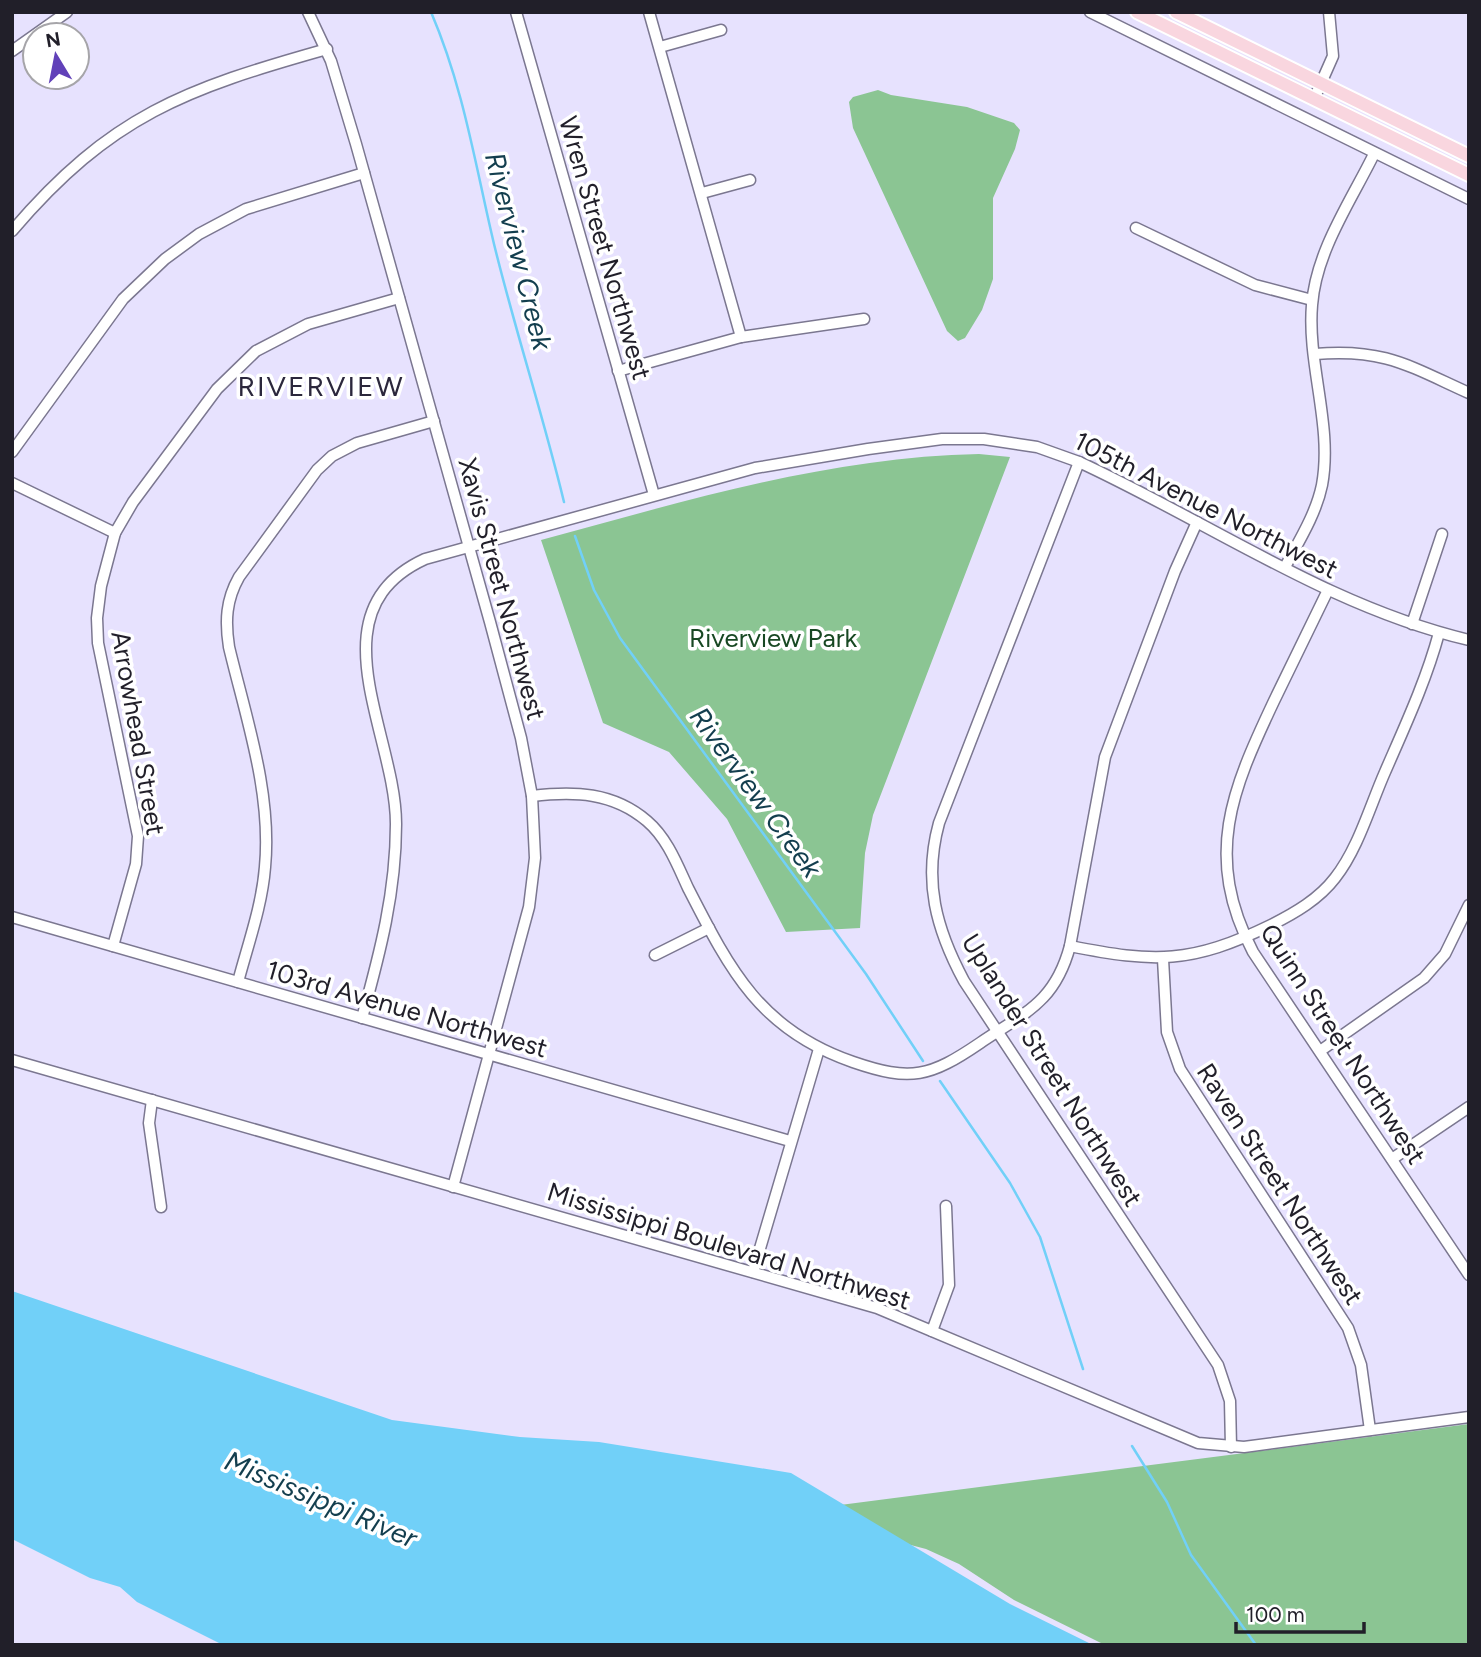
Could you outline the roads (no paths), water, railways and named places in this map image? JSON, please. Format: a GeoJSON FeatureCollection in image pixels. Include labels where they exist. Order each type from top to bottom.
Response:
{"type":"FeatureCollection","features":[{"type":"Feature","properties":{"kind":"main road"},"geometry":{"type":"LineString","coordinates":[[1137,12],[1469,175]]}},
{"type":"Feature","properties":{"kind":"main road"},"geometry":{"type":"LineString","coordinates":[[1176,12],[1469,156]]}},
{"type":"Feature","properties":{"kind":"street"},"geometry":{"type":"LineString","coordinates":[[12,51],[67,12]]}},
{"type":"Feature","properties":{"kind":"street","name":"Xavis Street Northwest"},"geometry":{"type":"LineString","coordinates":[[308,12],[327,49],[399,298],[521,738],[532,796],[535,846],[532,891],[522,941],[453,1187]]}},
{"type":"Feature","properties":{"kind":"street","name":"Wren Street Northwest"},"geometry":{"type":"LineString","coordinates":[[516,12],[654,495]]}},
{"type":"Feature","properties":{"kind":"street"},"geometry":{"type":"LineString","coordinates":[[649,12],[741,337]]}},
{"type":"Feature","properties":{"kind":"street"},"geometry":{"type":"LineString","coordinates":[[1090,12],[1469,199]]}},
{"type":"Feature","properties":{"kind":"street"},"geometry":{"type":"LineString","coordinates":[[1314,99],[1333,56],[1329,12]]}},
{"type":"Feature","properties":{"kind":"street"},"geometry":{"type":"LineString","coordinates":[[660,47],[721,30]]}},
{"type":"Feature","properties":{"kind":"street"},"geometry":{"type":"LineString","coordinates":[[12,231],[75,164],[144,115],[219,80],[327,49]]}},
{"type":"Feature","properties":{"kind":"street"},"geometry":{"type":"LineString","coordinates":[[1285,567],[1313,514],[1323,478],[1324,447],[1312,300],[1323,258],[1374,153]]}},
{"type":"Feature","properties":{"kind":"street"},"geometry":{"type":"LineString","coordinates":[[12,452],[123,299],[164,259],[199,234],[246,209],[363,173]]}},
{"type":"Feature","properties":{"kind":"street"},"geometry":{"type":"LineString","coordinates":[[702,193],[751,180]]}},
{"type":"Feature","properties":{"kind":"street"},"geometry":{"type":"LineString","coordinates":[[1136,228],[1255,285],[1312,300]]}},
{"type":"Feature","properties":{"kind":"street","name":"Arrowhead Street"},"geometry":{"type":"LineString","coordinates":[[113,946],[136,864],[138,845],[135,815],[98,643],[97,618],[101,586],[115,533],[139,493],[217,389],[256,351],[308,324],[399,298]]}},
{"type":"Feature","properties":{"kind":"street"},"geometry":{"type":"LineString","coordinates":[[618,372],[741,337],[864,318]]}},
{"type":"Feature","properties":{"kind":"street"},"geometry":{"type":"LineString","coordinates":[[1315,354],[1353,352],[1383,355],[1469,393]]}},
{"type":"Feature","properties":{"kind":"street"},"geometry":{"type":"LineString","coordinates":[[237,982],[261,895],[267,821],[262,788],[229,647],[226,624],[229,598],[239,578],[324,462],[357,443],[434,421]]}},
{"type":"Feature","properties":{"kind":"street","name":"105th Avenue Northwest"},"geometry":{"type":"LineString","coordinates":[[362,1018],[389,917],[395,875],[396,824],[389,766],[366,668],[366,627],[382,592],[399,573],[425,559],[774,464],[942,439],[1010,442],[1079,462],[1328,590],[1412,624],[1469,640]]}},
{"type":"Feature","properties":{"kind":"street","name":"Uplander Street Northwest"},"geometry":{"type":"LineString","coordinates":[[1079,462],[976,725],[933,848],[931,890],[942,935],[964,981],[1218,1365],[1230,1401],[1231,1447]]}},
{"type":"Feature","properties":{"kind":"street"},"geometry":{"type":"LineString","coordinates":[[12,483],[115,533]]}},
{"type":"Feature","properties":{"kind":"street"},"geometry":{"type":"LineString","coordinates":[[532,796],[591,794],[621,804],[646,820],[667,845],[720,951],[750,995],[785,1027],[819,1049],[888,1073],[915,1075],[941,1068],[997,1032],[1051,992],[1061,975],[1070,946],[1105,757],[1175,571],[1197,522]]}},
{"type":"Feature","properties":{"kind":"street"},"geometry":{"type":"LineString","coordinates":[[1412,624],[1442,534]]}},
{"type":"Feature","properties":{"kind":"street","name":"Quinn Street Northwest"},"geometry":{"type":"LineString","coordinates":[[1328,590],[1244,765],[1231,806],[1227,835],[1228,869],[1235,907],[1246,937],[1467,1268]]}},
{"type":"Feature","properties":{"kind":"street"},"geometry":{"type":"LineString","coordinates":[[1070,946],[1130,958],[1194,956],[1246,937],[1314,899],[1336,877],[1418,697],[1439,633]]}},
{"type":"Feature","properties":{"kind":"street"},"geometry":{"type":"LineString","coordinates":[[1320,1051],[1424,978],[1445,954],[1469,905]]}},
{"type":"Feature","properties":{"kind":"street","name":"103rd Avenue Northwest"},"geometry":{"type":"LineString","coordinates":[[12,917],[790,1141]]}},
{"type":"Feature","properties":{"kind":"street"},"geometry":{"type":"LineString","coordinates":[[655,955],[709,928]]}},
{"type":"Feature","properties":{"kind":"street","name":"Raven Street Northwest"},"geometry":{"type":"LineString","coordinates":[[1163,959],[1167,1032],[1180,1069],[1348,1328],[1361,1365],[1370,1430]]}},
{"type":"Feature","properties":{"kind":"street"},"geometry":{"type":"LineString","coordinates":[[752,1272],[819,1049]]}},
{"type":"Feature","properties":{"kind":"street","name":"Mississippi Boulevard Northwest"},"geometry":{"type":"LineString","coordinates":[[12,1060],[877,1308],[1179,1438],[1231,1447],[1469,1417]]}},
{"type":"Feature","properties":{"kind":"street"},"geometry":{"type":"LineString","coordinates":[[152,1100],[149,1123],[161,1207]]}},
{"type":"Feature","properties":{"kind":"street"},"geometry":{"type":"LineString","coordinates":[[1392,1158],[1469,1107]]}},
{"type":"Feature","properties":{"kind":"street"},"geometry":{"type":"LineString","coordinates":[[932,1331],[949,1285],[946,1206]]}},
{"type":"Feature","properties":{"kind":"water","name":"Mississippi River"},"geometry":{"type":"Polygon","coordinates":[[[12,1291],[392,1420],[520,1437],[599,1442],[791,1473],[1010,1604],[1093,1645],[223,1645],[137,1602],[120,1587],[90,1578],[12,1539],[12,1291]]]}},
{"type":"Feature","properties":{"kind":"waterway","name":"Riverview Creek"},"geometry":{"type":"LineString","coordinates":[[431,12],[460,98],[502,276],[564,502]]}},
{"type":"Feature","properties":{"kind":"waterway","name":"Riverview Creek"},"geometry":{"type":"LineString","coordinates":[[575,536],[594,590],[620,638],[866,974],[923,1061]]}},
{"type":"Feature","properties":{"kind":"waterway","name":"Riverview Creek"},"geometry":{"type":"LineString","coordinates":[[940,1081],[1010,1183],[1040,1237],[1083,1369]]}},
{"type":"Feature","properties":{"kind":"waterway","name":"Riverview Creek"},"geometry":{"type":"LineString","coordinates":[[1132,1446],[1167,1502],[1191,1555],[1256,1645]]}},
{"type":"Feature","properties":{"kind":"district","name":"RIVERVIEW"},"geometry":{"type":"Point","coordinates":[321,386]}},
{"type":"Feature","properties":{"kind":"park label","name":"Riverview Park"},"geometry":{"type":"Point","coordinates":[773,638]}}]}
